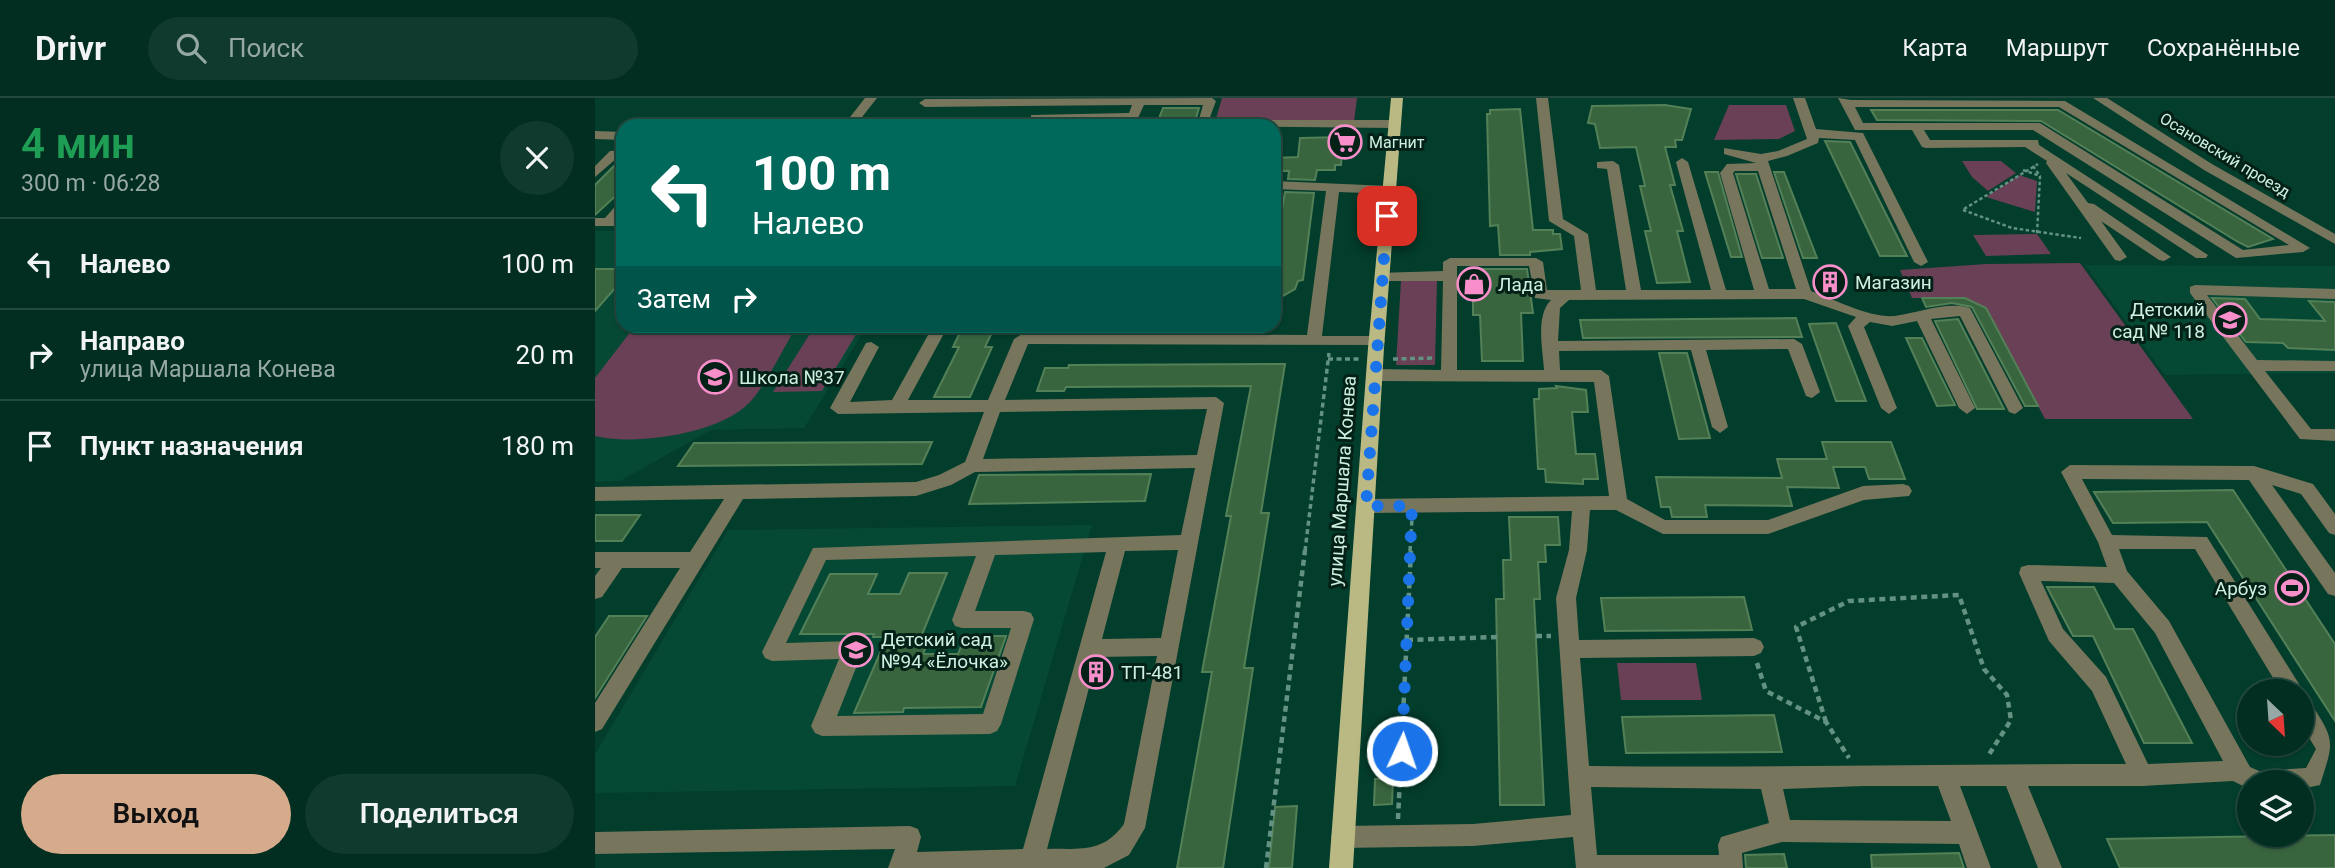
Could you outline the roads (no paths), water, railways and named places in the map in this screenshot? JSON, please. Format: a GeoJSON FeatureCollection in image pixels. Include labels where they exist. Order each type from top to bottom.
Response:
{"type":"FeatureCollection","features":[{"type":"Feature","properties":{"kind":"main road","name":"улица Маршала Конева"},"geometry":{"type":"LineString","coordinates":[[1341,868],[1374,375],[1397,98]]}},
{"type":"Feature","properties":{"kind":"street"},"geometry":{"type":"LineString","coordinates":[[854,119],[871,98]]}},
{"type":"Feature","properties":{"kind":"street"},"geometry":{"type":"LineString","coordinates":[[1542,98],[1556,221],[1581,234],[1589,294]]}},
{"type":"Feature","properties":{"kind":"street"},"geometry":{"type":"LineString","coordinates":[[1763,294],[1726,173],[1731,167],[1763,163],[1814,140],[1799,98]]}},
{"type":"Feature","properties":{"kind":"street","name":"Осановский проезд"},"geometry":{"type":"LineString","coordinates":[[2099,98],[2208,167],[2335,240]]}},
{"type":"Feature","properties":{"kind":"street"},"geometry":{"type":"LineString","coordinates":[[1045,100],[1035,118],[1133,117],[1140,100]]}},
{"type":"Feature","properties":{"kind":"street"},"geometry":{"type":"LineString","coordinates":[[925,103],[1045,100],[1210,101],[1201,119]]}},
{"type":"Feature","properties":{"kind":"street"},"geometry":{"type":"LineString","coordinates":[[1813,132],[1822,135],[1859,136],[1912,131],[2022,126],[2036,126],[2241,255],[2303,248],[2061,103],[1846,101],[1859,127],[1912,131],[1926,144],[2034,143],[2022,126]]}},
{"type":"Feature","properties":{"kind":"street"},"geometry":{"type":"LineString","coordinates":[[1281,125],[1395,124]]}},
{"type":"Feature","properties":{"kind":"street"},"geometry":{"type":"LineString","coordinates":[[595,135],[616,136]]}},
{"type":"Feature","properties":{"kind":"street"},"geometry":{"type":"LineString","coordinates":[[1859,136],[1921,262]]}},
{"type":"Feature","properties":{"kind":"street"},"geometry":{"type":"LineString","coordinates":[[2028,143],[2201,255]]}},
{"type":"Feature","properties":{"kind":"street"},"geometry":{"type":"LineString","coordinates":[[1728,151],[1763,163]]}},
{"type":"Feature","properties":{"kind":"street"},"geometry":{"type":"LineString","coordinates":[[595,173],[616,154]]}},
{"type":"Feature","properties":{"kind":"street"},"geometry":{"type":"LineString","coordinates":[[2046,155],[2120,257]]}},
{"type":"Feature","properties":{"kind":"street"},"geometry":{"type":"LineString","coordinates":[[1682,162],[1720,294]]}},
{"type":"Feature","properties":{"kind":"street"},"geometry":{"type":"LineString","coordinates":[[1763,163],[1805,294]]}},
{"type":"Feature","properties":{"kind":"street"},"geometry":{"type":"LineString","coordinates":[[1601,165],[1613,165],[1634,294]]}},
{"type":"Feature","properties":{"kind":"street"},"geometry":{"type":"LineString","coordinates":[[1281,186],[1389,190]]}},
{"type":"Feature","properties":{"kind":"street"},"geometry":{"type":"LineString","coordinates":[[1322,340],[1333,187]]}},
{"type":"Feature","properties":{"kind":"street"},"geometry":{"type":"LineString","coordinates":[[2079,201],[2164,257]]}},
{"type":"Feature","properties":{"kind":"street"},"geometry":{"type":"LineString","coordinates":[[2282,236],[2313,228]]}},
{"type":"Feature","properties":{"kind":"street"},"geometry":{"type":"LineString","coordinates":[[1449,374],[1450,262],[1536,262],[1540,295],[1553,306]]}},
{"type":"Feature","properties":{"kind":"street"},"geometry":{"type":"LineString","coordinates":[[1382,276],[1450,276]]}},
{"type":"Feature","properties":{"kind":"street"},"geometry":{"type":"LineString","coordinates":[[2335,294],[2195,290],[2306,435],[2335,435]]}},
{"type":"Feature","properties":{"kind":"street"},"geometry":{"type":"LineString","coordinates":[[1540,295],[1805,294],[1867,316],[1892,321],[1921,315],[1965,312],[2015,408]]}},
{"type":"Feature","properties":{"kind":"street"},"geometry":{"type":"LineString","coordinates":[[1552,376],[1550,346],[1553,306],[1565,295]]}},
{"type":"Feature","properties":{"kind":"street"},"geometry":{"type":"LineString","coordinates":[[1921,315],[1967,408]]}},
{"type":"Feature","properties":{"kind":"street"},"geometry":{"type":"LineString","coordinates":[[1867,316],[1856,326],[1889,408]]}},
{"type":"Feature","properties":{"kind":"street"},"geometry":{"type":"LineString","coordinates":[[897,406],[936,333]]}},
{"type":"Feature","properties":{"kind":"street"},"geometry":{"type":"LineString","coordinates":[[972,466],[1023,333]]}},
{"type":"Feature","properties":{"kind":"street"},"geometry":{"type":"LineString","coordinates":[[1121,333],[1377,341]]}},
{"type":"Feature","properties":{"kind":"street"},"geometry":{"type":"LineString","coordinates":[[1550,346],[1794,344],[1812,392]]}},
{"type":"Feature","properties":{"kind":"street"},"geometry":{"type":"LineString","coordinates":[[1697,345],[1720,427]]}},
{"type":"Feature","properties":{"kind":"street"},"geometry":{"type":"LineString","coordinates":[[595,842],[910,837],[901,866],[1098,859],[1121,847],[1134,828],[1216,402],[838,408],[871,347]]}},
{"type":"Feature","properties":{"kind":"street"},"geometry":{"type":"LineString","coordinates":[[2253,365],[2335,366]]}},
{"type":"Feature","properties":{"kind":"street"},"geometry":{"type":"LineString","coordinates":[[1374,375],[1601,376],[1619,503]]}},
{"type":"Feature","properties":{"kind":"street"},"geometry":{"type":"LineString","coordinates":[[595,494],[916,489],[946,480],[972,466],[1204,461]]}},
{"type":"Feature","properties":{"kind":"street"},"geometry":{"type":"LineString","coordinates":[[2240,770],[2162,627],[2119,575],[2107,542],[2070,472],[2254,473],[2307,489],[2335,527]]}},
{"type":"Feature","properties":{"kind":"street"},"geometry":{"type":"LineString","coordinates":[[2254,473],[2335,588]]}},
{"type":"Feature","properties":{"kind":"street"},"geometry":{"type":"LineString","coordinates":[[1366,506],[1619,503],[1663,527],[1767,527],[1863,493],[1903,491]]}},
{"type":"Feature","properties":{"kind":"street"},"geometry":{"type":"LineString","coordinates":[[595,722],[738,492]]}},
{"type":"Feature","properties":{"kind":"street"},"geometry":{"type":"LineString","coordinates":[[1581,504],[1578,550],[1566,598],[1587,867],[1732,866],[1729,845],[1782,831],[1966,833]]}},
{"type":"Feature","properties":{"kind":"street"},"geometry":{"type":"LineString","coordinates":[[988,549],[962,620],[1024,618],[990,724],[822,726],[853,650],[772,652],[820,553],[1189,542]]}},
{"type":"Feature","properties":{"kind":"street"},"geometry":{"type":"LineString","coordinates":[[2107,542],[2200,542],[2285,679]]}},
{"type":"Feature","properties":{"kind":"street"},"geometry":{"type":"LineString","coordinates":[[1032,860],[1117,545]]}},
{"type":"Feature","properties":{"kind":"street"},"geometry":{"type":"LineString","coordinates":[[595,560],[695,560]]}},
{"type":"Feature","properties":{"kind":"street"},"geometry":{"type":"LineString","coordinates":[[595,591],[617,560]]}},
{"type":"Feature","properties":{"kind":"street"},"geometry":{"type":"LineString","coordinates":[[2119,575],[2028,573],[2056,635],[2099,684],[2142,775]]}},
{"type":"Feature","properties":{"kind":"street"},"geometry":{"type":"LineString","coordinates":[[1088,648],[1168,647]]}},
{"type":"Feature","properties":{"kind":"street"},"geometry":{"type":"LineString","coordinates":[[1569,649],[1754,647]]}},
{"type":"Feature","properties":{"kind":"street"},"geometry":{"type":"LineString","coordinates":[[2314,727],[2327,748],[2314,774]]}},
{"type":"Feature","properties":{"kind":"street"},"geometry":{"type":"LineString","coordinates":[[1579,776],[1769,779],[1864,775],[2013,776],[2237,772]]}},
{"type":"Feature","properties":{"kind":"street"},"geometry":{"type":"LineString","coordinates":[[1945,775],[1979,868]]}},
{"type":"Feature","properties":{"kind":"street"},"geometry":{"type":"LineString","coordinates":[[2013,776],[2050,868]]}},
{"type":"Feature","properties":{"kind":"street"},"geometry":{"type":"LineString","coordinates":[[1769,779],[1782,831]]}},
{"type":"Feature","properties":{"kind":"street"},"geometry":{"type":"LineString","coordinates":[[1342,837],[1398,834],[1473,835],[1583,825]]}},
{"type":"Feature","properties":{"kind":"place","name":"Магнит"},"geometry":{"type":"Point","coordinates":[1345,142]}},
{"type":"Feature","properties":{"kind":"place","name":"Магазин"},"geometry":{"type":"Point","coordinates":[1830,282]}},
{"type":"Feature","properties":{"kind":"place","name":"Лада"},"geometry":{"type":"Point","coordinates":[1474,284]}},
{"type":"Feature","properties":{"kind":"place","name":"Детский сад № 118"},"geometry":{"type":"Point","coordinates":[2230,320]}},
{"type":"Feature","properties":{"kind":"place","name":"Школа №37"},"geometry":{"type":"Point","coordinates":[715,377]}},
{"type":"Feature","properties":{"kind":"place","name":"Арбуз"},"geometry":{"type":"Point","coordinates":[2292,588]}},
{"type":"Feature","properties":{"kind":"place","name":"Детский сад №94 «Ёлочка»"},"geometry":{"type":"Point","coordinates":[856,650]}},
{"type":"Feature","properties":{"kind":"place","name":"ТП-481"},"geometry":{"type":"Point","coordinates":[1096,672]}}]}
